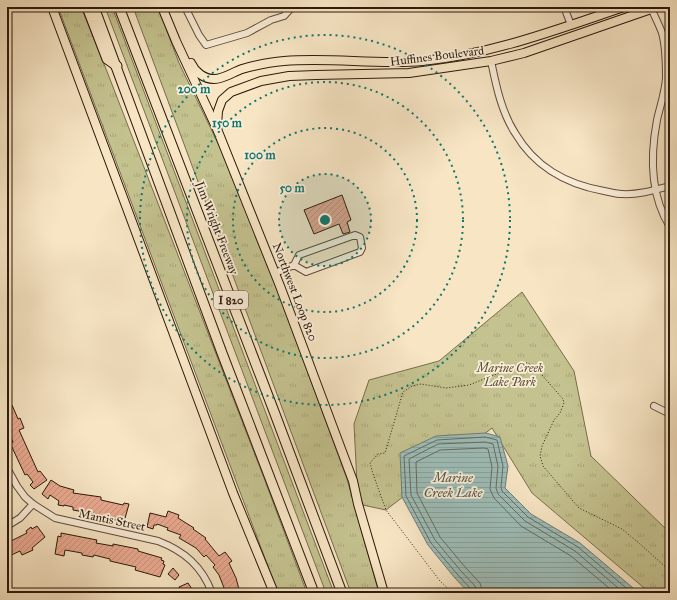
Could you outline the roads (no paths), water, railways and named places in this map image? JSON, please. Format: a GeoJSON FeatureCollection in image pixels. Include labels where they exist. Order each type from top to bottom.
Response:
{"type":"FeatureCollection","features":[{"type":"Feature","properties":{"kind":"highway"},"geometry":{"type":"LineString","coordinates":[[87,7],[107,59],[116,66]]}},
{"type":"Feature","properties":{"kind":"highway","name":"I 820"},"geometry":{"type":"LineString","coordinates":[[94,7],[314,593]]}},
{"type":"Feature","properties":{"kind":"highway","name":"Jim Wright Freeway"},"geometry":{"type":"LineString","coordinates":[[119,7],[342,593]]}},
{"type":"Feature","properties":{"kind":"main road"},"geometry":{"type":"LineString","coordinates":[[52,7],[233,493],[274,593]]}},
{"type":"Feature","properties":{"kind":"main road","name":"Northwest Loop 820"},"geometry":{"type":"LineString","coordinates":[[162,7],[176,41],[217,129],[275,273],[353,481],[358,504],[384,593]]}},
{"type":"Feature","properties":{"kind":"main road","name":"Huffines Boulevard"},"geometry":{"type":"LineString","coordinates":[[176,41],[182,46],[192,67],[199,74],[206,78],[215,79],[261,64],[284,61],[422,61],[489,50],[516,43],[624,7]]}},
{"type":"Feature","properties":{"kind":"main road","name":"Huffines Boulevard"},"geometry":{"type":"LineString","coordinates":[[217,129],[218,111],[222,100],[231,92],[261,81],[289,76],[316,74],[409,73],[491,61],[545,46],[653,8]]}},
{"type":"Feature","properties":{"kind":"main road"},"geometry":{"type":"LineString","coordinates":[[489,50],[491,61]]}},
{"type":"Feature","properties":{"kind":"main road"},"geometry":{"type":"LineString","coordinates":[[316,60],[316,74]]}},
{"type":"Feature","properties":{"kind":"street"},"geometry":{"type":"LineString","coordinates":[[185,7],[199,35],[206,45],[248,33],[271,20],[284,16],[292,7]]}},
{"type":"Feature","properties":{"kind":"street"},"geometry":{"type":"LineString","coordinates":[[567,7],[566,12],[571,25]]}},
{"type":"Feature","properties":{"kind":"street"},"geometry":{"type":"LineString","coordinates":[[653,8],[662,33],[666,54],[666,80],[653,145],[652,170],[655,190],[663,216],[670,227]]}},
{"type":"Feature","properties":{"kind":"street"},"geometry":{"type":"LineString","coordinates":[[491,61],[500,99],[514,132],[531,157],[555,175],[587,188],[622,194],[655,190],[670,186]]}},
{"type":"Feature","properties":{"kind":"street"},"geometry":{"type":"LineString","coordinates":[[275,273],[294,265],[299,255],[355,235],[360,237],[362,248],[360,252],[306,272],[294,265]]}},
{"type":"Feature","properties":{"kind":"street"},"geometry":{"type":"LineString","coordinates":[[654,406],[670,414]]}},
{"type":"Feature","properties":{"kind":"street","name":"Mantis Street"},"geometry":{"type":"LineString","coordinates":[[7,468],[25,497],[55,518],[158,541],[173,546],[194,563],[202,574],[212,593]]}},
{"type":"Feature","properties":{"kind":"street"},"geometry":{"type":"LineString","coordinates":[[7,526],[20,518],[33,504]]}},
{"type":"Feature","properties":{"kind":"water","name":"Marine Creek Lake"},"geometry":{"type":"Polygon","coordinates":[[[486,433],[500,437],[508,466],[505,488],[531,514],[580,543],[639,593],[469,593],[428,545],[402,497],[400,453],[436,436],[486,433]]]}},
{"type":"Feature","properties":{"kind":"park label","name":"Marine Creek Lake Park"},"geometry":{"type":"Point","coordinates":[510,375]}}]}
